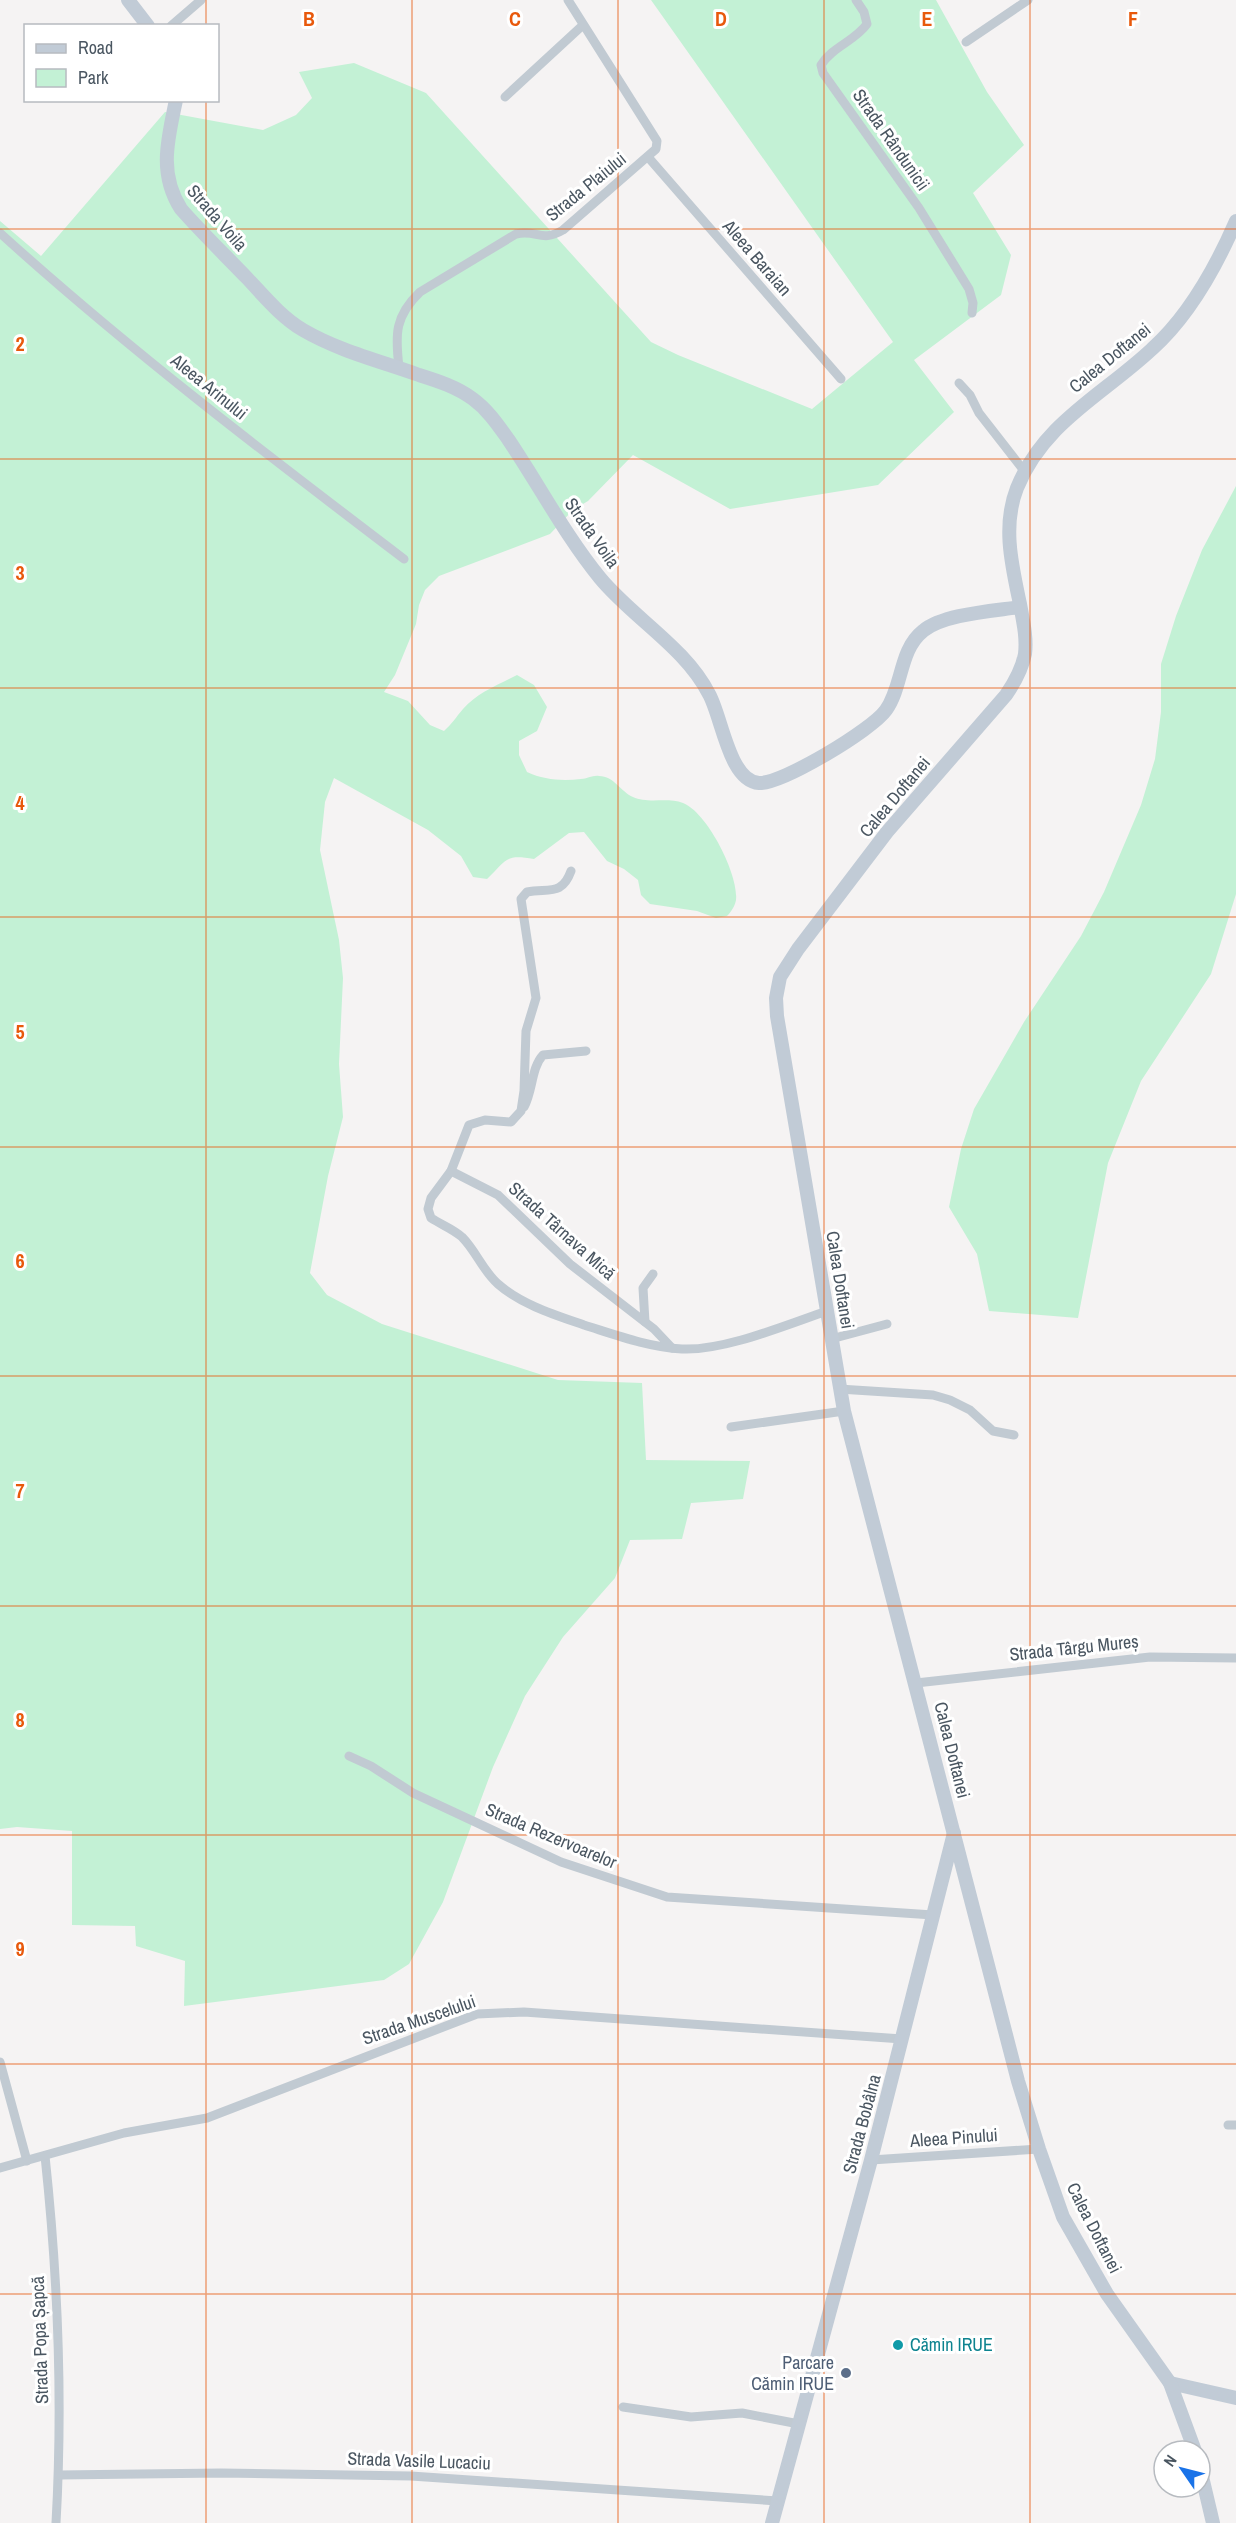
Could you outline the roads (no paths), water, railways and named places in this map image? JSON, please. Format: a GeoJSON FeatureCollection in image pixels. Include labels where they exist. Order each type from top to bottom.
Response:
{"type":"FeatureCollection","features":[{"type":"Feature","properties":{"kind":"main road"},"geometry":{"type":"LineString","coordinates":[[128,0],[146,24]]}},
{"type":"Feature","properties":{"kind":"main road","name":"Strada Voila"},"geometry":{"type":"LineString","coordinates":[[176,102],[166,160],[167,177],[173,196],[181,209],[287,318],[301,328],[336,346],[461,391],[483,408],[509,441],[600,579],[675,652],[699,679],[716,708],[737,768],[742,776],[756,783],[775,780],[804,766],[877,720],[891,702],[911,645],[929,626],[972,615],[1020,607]]}},
{"type":"Feature","properties":{"kind":"main road","name":"Calea Doftanei"},"geometry":{"type":"LineString","coordinates":[[1191,2439],[1170,2383],[1107,2294],[1063,2217],[1018,2081],[839,1389],[777,1016],[776,998],[780,977],[804,940],[887,832],[1014,684],[1025,654],[1025,631],[1012,564],[1009,529],[1013,499],[1025,472],[1061,422],[1140,360],[1176,324],[1215,264],[1236,221]]}},
{"type":"Feature","properties":{"kind":"main road","name":"Strada Bobâlna"},"geometry":{"type":"LineString","coordinates":[[772,2523],[871,2160],[954,1831]]}},
{"type":"Feature","properties":{"kind":"main road"},"geometry":{"type":"LineString","coordinates":[[1170,2383],[1236,2398]]}},
{"type":"Feature","properties":{"kind":"main road"},"geometry":{"type":"LineString","coordinates":[[1207,2499],[1213,2523]]}},
{"type":"Feature","properties":{"kind":"street"},"geometry":{"type":"LineString","coordinates":[[173,24],[201,0]]}},
{"type":"Feature","properties":{"kind":"street","name":"Strada Plaiului"},"geometry":{"type":"LineString","coordinates":[[399,368],[397,345],[399,319],[407,305],[420,292],[516,234],[531,233],[548,237],[563,230],[656,149],[657,141],[568,0]]}},
{"type":"Feature","properties":{"kind":"street","name":"Strada Rândunicii"},"geometry":{"type":"LineString","coordinates":[[856,0],[864,12],[867,24],[861,32],[826,57],[821,65],[823,73],[919,208],[969,289],[973,303],[972,314]]}},
{"type":"Feature","properties":{"kind":"street"},"geometry":{"type":"LineString","coordinates":[[966,42],[1028,0]]}},
{"type":"Feature","properties":{"kind":"street"},"geometry":{"type":"LineString","coordinates":[[506,97],[583,25]]}},
{"type":"Feature","properties":{"kind":"street","name":"Aleea Baraian"},"geometry":{"type":"LineString","coordinates":[[648,157],[841,379]]}},
{"type":"Feature","properties":{"kind":"street","name":"Aleea Arinului"},"geometry":{"type":"LineString","coordinates":[[0,233],[67,293],[245,438],[404,559]]}},
{"type":"Feature","properties":{"kind":"street"},"geometry":{"type":"LineString","coordinates":[[959,383],[1025,472]]}},
{"type":"Feature","properties":{"kind":"street"},"geometry":{"type":"LineString","coordinates":[[521,1111],[524,1091],[525,1031],[536,998],[521,899],[527,892],[558,889],[568,880],[571,871]]}},
{"type":"Feature","properties":{"kind":"street"},"geometry":{"type":"LineString","coordinates":[[586,1051],[543,1055],[538,1061],[529,1097],[511,1122],[485,1120],[475,1121],[469,1125],[451,1171],[431,1198],[428,1209],[431,1218],[453,1229],[463,1238],[486,1272],[498,1284],[523,1300],[552,1314],[639,1342],[684,1349],[714,1345],[749,1337],[827,1311]]}},
{"type":"Feature","properties":{"kind":"street","name":"Strada Târnava Mică"},"geometry":{"type":"LineString","coordinates":[[451,1171],[498,1195],[522,1215],[570,1264],[645,1323],[672,1348]]}},
{"type":"Feature","properties":{"kind":"street"},"geometry":{"type":"LineString","coordinates":[[645,1323],[643,1288],[653,1274]]}},
{"type":"Feature","properties":{"kind":"street"},"geometry":{"type":"LineString","coordinates":[[831,1339],[887,1324]]}},
{"type":"Feature","properties":{"kind":"street"},"geometry":{"type":"LineString","coordinates":[[839,1389],[933,1395],[970,1410],[993,1431],[1014,1435]]}},
{"type":"Feature","properties":{"kind":"street"},"geometry":{"type":"LineString","coordinates":[[731,1427],[844,1411]]}},
{"type":"Feature","properties":{"kind":"street","name":"Strada Târgu Mureș"},"geometry":{"type":"LineString","coordinates":[[916,1683],[1150,1657],[1236,1658]]}},
{"type":"Feature","properties":{"kind":"street","name":"Strada Rezervoarelor"},"geometry":{"type":"LineString","coordinates":[[349,1756],[371,1766],[413,1793],[561,1862],[667,1897],[933,1915]]}},
{"type":"Feature","properties":{"kind":"street","name":"Strada Muscelului"},"geometry":{"type":"LineString","coordinates":[[0,2168],[124,2133],[207,2118],[477,2014],[524,2012],[902,2039]]}},
{"type":"Feature","properties":{"kind":"street"},"geometry":{"type":"LineString","coordinates":[[0,2062],[27,2161]]}},
{"type":"Feature","properties":{"kind":"street","name":"Aleea Pinului"},"geometry":{"type":"LineString","coordinates":[[871,2160],[1039,2150]]}},
{"type":"Feature","properties":{"kind":"street","name":"Strada Popa Șapcă"},"geometry":{"type":"LineString","coordinates":[[45,2156],[60,2338],[59,2475],[56,2523]]}},
{"type":"Feature","properties":{"kind":"street"},"geometry":{"type":"LineString","coordinates":[[623,2407],[691,2417],[742,2413],[799,2424]]}},
{"type":"Feature","properties":{"kind":"street","name":"Strada Vasile Lucaciu"},"geometry":{"type":"LineString","coordinates":[[59,2475],[220,2473],[411,2476],[778,2501]]}},
{"type":"Feature","properties":{"kind":"place","name":"Cămin IRUE"},"geometry":{"type":"Point","coordinates":[898,2345]}},
{"type":"Feature","properties":{"kind":"place","name":"Parcare Cămin IRUE"},"geometry":{"type":"Point","coordinates":[846,2373]}}]}
